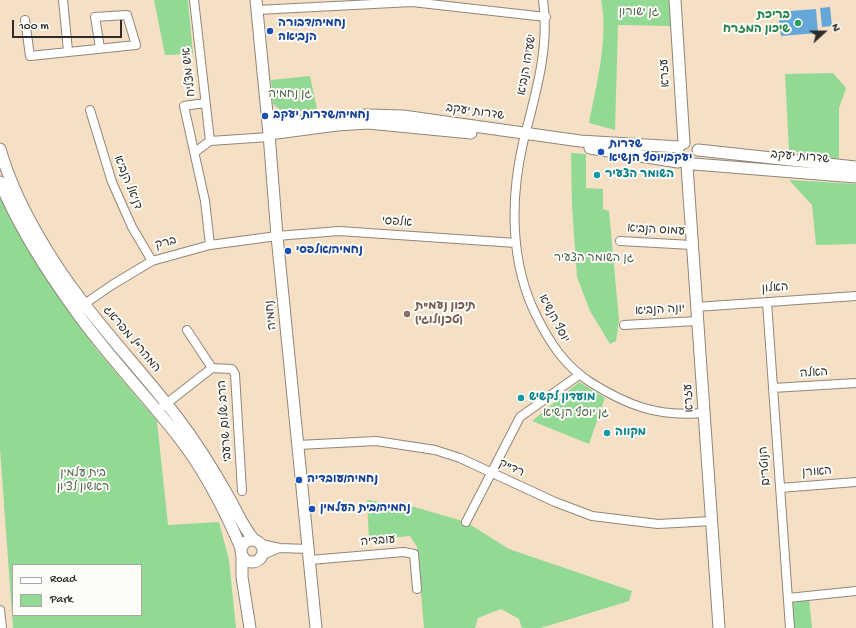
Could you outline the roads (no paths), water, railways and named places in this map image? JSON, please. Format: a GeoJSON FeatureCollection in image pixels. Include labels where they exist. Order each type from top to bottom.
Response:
{"type":"FeatureCollection","features":[{"type":"Feature","properties":{"kind":"street"},"geometry":{"type":"LineString","coordinates":[[63,0],[68,51]]}},
{"type":"Feature","properties":{"kind":"street","name":"איש מצליח"},"geometry":{"type":"LineString","coordinates":[[194,0],[210,142]]}},
{"type":"Feature","properties":{"kind":"street","name":"ישעיהו הנביא"},"geometry":{"type":"LineString","coordinates":[[525,137],[542,67],[546,27],[543,0]]}},
{"type":"Feature","properties":{"kind":"street","name":"עזרא"},"geometry":{"type":"LineString","coordinates":[[674,0],[682,145]]}},
{"type":"Feature","properties":{"kind":"street"},"geometry":{"type":"LineString","coordinates":[[256,5],[412,2],[546,17]]}},
{"type":"Feature","properties":{"kind":"street","name":"נחמיה"},"geometry":{"type":"LineString","coordinates":[[256,5],[269,132],[277,236],[316,628]]}},
{"type":"Feature","properties":{"kind":"street"},"geometry":{"type":"LineString","coordinates":[[24,20],[30,56],[136,45],[127,15],[95,17],[100,48]]}},
{"type":"Feature","properties":{"kind":"street"},"geometry":{"type":"LineString","coordinates":[[205,103],[184,106],[205,201],[210,245]]}},
{"type":"Feature","properties":{"kind":"street","name":"דניאל הנביא"},"geometry":{"type":"LineString","coordinates":[[90,110],[112,182],[132,226],[152,260]]}},
{"type":"Feature","properties":{"kind":"street","name":"שדרות יעקב"},"geometry":{"type":"LineString","coordinates":[[269,132],[367,115],[403,116],[525,137],[663,158],[687,164],[856,176]]}},
{"type":"Feature","properties":{"kind":"street"},"geometry":{"type":"LineString","coordinates":[[195,152],[210,142],[269,132]]}},
{"type":"Feature","properties":{"kind":"street","name":"שדרות יעקב"},"geometry":{"type":"LineString","coordinates":[[525,137],[682,145]]}},
{"type":"Feature","properties":{"kind":"street","name":"יוסף הנשיא"},"geometry":{"type":"LineString","coordinates":[[525,137],[516,186],[516,243],[521,276],[533,309],[555,349],[579,375],[611,395],[640,408],[683,414],[704,412]]}},
{"type":"Feature","properties":{"kind":"street"},"geometry":{"type":"LineString","coordinates":[[691,144],[698,150],[698,157],[687,164],[676,153],[682,145],[691,144]]}},
{"type":"Feature","properties":{"kind":"street","name":"המהר\"ל מפראג"},"geometry":{"type":"LineString","coordinates":[[0,149],[11,181],[27,215],[80,308],[157,411],[177,435],[219,498],[242,552],[242,577],[250,628]]}},
{"type":"Feature","properties":{"kind":"street","name":"שדרות יעקב"},"geometry":{"type":"LineString","coordinates":[[698,150],[856,167]]}},
{"type":"Feature","properties":{"kind":"street","name":"עזרא"},"geometry":{"type":"LineString","coordinates":[[687,164],[719,628]]}},
{"type":"Feature","properties":{"kind":"street","name":"המהר\"ל מפראג"},"geometry":{"type":"LineString","coordinates":[[0,182],[23,229],[45,266],[80,308],[166,404],[201,451],[230,498],[243,526],[258,550],[249,572],[250,628]]}},
{"type":"Feature","properties":{"kind":"street","name":"אלפסי"},"geometry":{"type":"LineString","coordinates":[[277,236],[339,231],[516,243]]}},
{"type":"Feature","properties":{"kind":"street","name":"ברק"},"geometry":{"type":"LineString","coordinates":[[80,308],[112,284],[152,260],[210,245],[277,236]]}},
{"type":"Feature","properties":{"kind":"street","name":"עמוס הנביא"},"geometry":{"type":"LineString","coordinates":[[620,241],[692,245]]}},
{"type":"Feature","properties":{"kind":"street","name":"האלון"},"geometry":{"type":"LineString","coordinates":[[696,307],[856,296]]}},
{"type":"Feature","properties":{"kind":"street","name":"הנוטרים"},"geometry":{"type":"LineString","coordinates":[[767,302],[790,628]]}},
{"type":"Feature","properties":{"kind":"street","name":"יונה הנביא"},"geometry":{"type":"LineString","coordinates":[[624,325],[697,321]]}},
{"type":"Feature","properties":{"kind":"street"},"geometry":{"type":"LineString","coordinates":[[187,330],[212,368]]}},
{"type":"Feature","properties":{"kind":"street","name":"הרב שלום שרעבי"},"geometry":{"type":"LineString","coordinates":[[157,411],[212,368],[232,369],[235,374],[242,492]]}},
{"type":"Feature","properties":{"kind":"street"},"geometry":{"type":"LineString","coordinates":[[466,522],[520,417],[579,375]]}},
{"type":"Feature","properties":{"kind":"street","name":"האלה"},"geometry":{"type":"LineString","coordinates":[[773,388],[856,383]]}},
{"type":"Feature","properties":{"kind":"street","name":"רד\"ק"},"geometry":{"type":"LineString","coordinates":[[298,445],[376,442],[434,450],[460,458],[554,502],[592,516],[658,524],[712,521]]}},
{"type":"Feature","properties":{"kind":"street","name":"האורן"},"geometry":{"type":"LineString","coordinates":[[780,488],[856,482]]}},
{"type":"Feature","properties":{"kind":"street"},"geometry":{"type":"LineString","coordinates":[[245,542],[258,550],[247,561],[242,552],[245,542]]}},
{"type":"Feature","properties":{"kind":"street","name":"עובדיה"},"geometry":{"type":"LineString","coordinates":[[258,550],[280,548],[309,554],[404,552],[414,554],[417,589]]}},
{"type":"Feature","properties":{"kind":"street"},"geometry":{"type":"LineString","coordinates":[[788,598],[856,591]]}},
{"type":"Feature","properties":{"kind":"street"},"geometry":{"type":"LineString","coordinates":[[0,610],[2,628]]}},
{"type":"Feature","properties":{"kind":"water"},"geometry":{"type":"Polygon","coordinates":[[[830,7],[832,26],[822,27],[820,8],[830,7]]]}},
{"type":"Feature","properties":{"kind":"water","name":"בריכת שיכון המזרח"},"geometry":{"type":"Polygon","coordinates":[[[816,9],[818,33],[781,36],[778,12],[816,9]]]}},
{"type":"Feature","properties":{"kind":"place","name":"בריכת שיכון המזרח"},"geometry":{"type":"Point","coordinates":[798,23]}},
{"type":"Feature","properties":{"kind":"place","name":"נחמיה/דבורה הנביאה"},"geometry":{"type":"Point","coordinates":[270,31]}},
{"type":"Feature","properties":{"kind":"place","name":"נחמיה/שדרות יעקב"},"geometry":{"type":"Point","coordinates":[265,116]}},
{"type":"Feature","properties":{"kind":"place","name":"שדרות יעקב/יוסף הנשיא"},"geometry":{"type":"Point","coordinates":[601,152]}},
{"type":"Feature","properties":{"kind":"place","name":"השומר הצעיר"},"geometry":{"type":"Point","coordinates":[597,175]}},
{"type":"Feature","properties":{"kind":"place","name":"נחמיה/אלפסי"},"geometry":{"type":"Point","coordinates":[288,251]}},
{"type":"Feature","properties":{"kind":"place","name":"תיכון נעמ\"ת (טכנולוגי)"},"geometry":{"type":"Point","coordinates":[407,314]}},
{"type":"Feature","properties":{"kind":"place","name":"מועדון לקשיש"},"geometry":{"type":"Point","coordinates":[521,398]}},
{"type":"Feature","properties":{"kind":"place","name":"מקווה"},"geometry":{"type":"Point","coordinates":[607,433]}},
{"type":"Feature","properties":{"kind":"place","name":"נחמיה/עובדיה"},"geometry":{"type":"Point","coordinates":[299,480]}},
{"type":"Feature","properties":{"kind":"place","name":"נחמיה/בית העלמין"},"geometry":{"type":"Point","coordinates":[312,509]}},
{"type":"Feature","properties":{"kind":"park label","name":"גן ישורון"},"geometry":{"type":"Point","coordinates":[639,13]}},
{"type":"Feature","properties":{"kind":"park label","name":"גן נחמיה"},"geometry":{"type":"Point","coordinates":[290,95]}},
{"type":"Feature","properties":{"kind":"park label","name":"גן השומר הצעיר"},"geometry":{"type":"Point","coordinates":[594,259]}},
{"type":"Feature","properties":{"kind":"park label","name":"גן יוסף הנשיא"},"geometry":{"type":"Point","coordinates":[576,414]}},
{"type":"Feature","properties":{"kind":"park label","name":"בית עלמין ראשון לציון"},"geometry":{"type":"Point","coordinates":[83,481]}}]}
